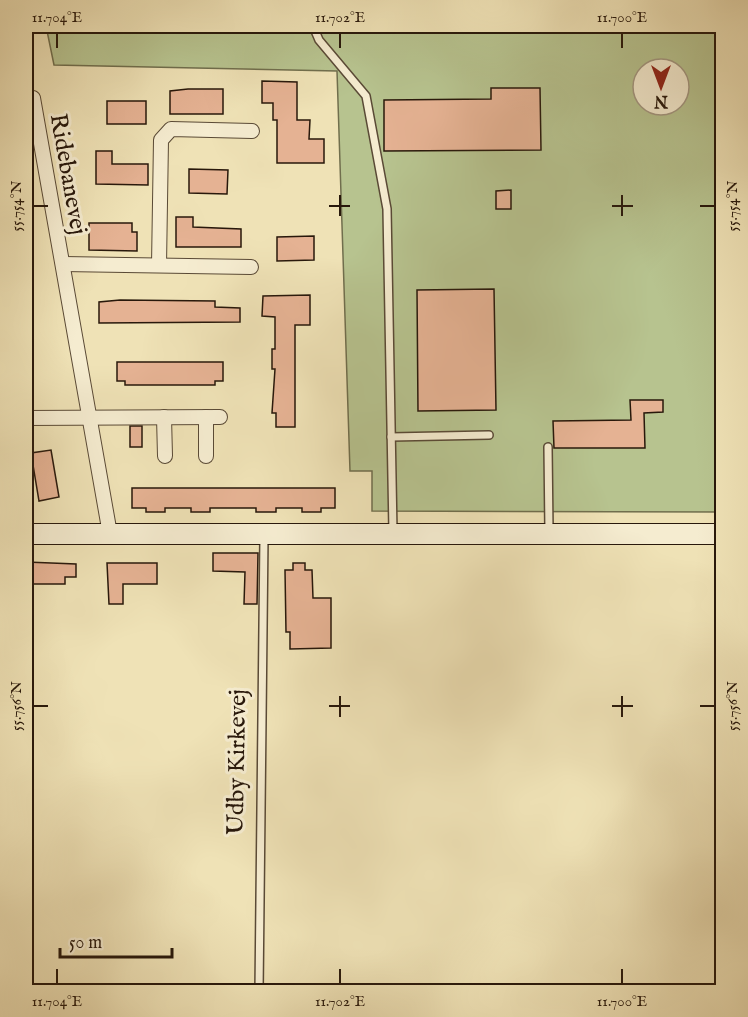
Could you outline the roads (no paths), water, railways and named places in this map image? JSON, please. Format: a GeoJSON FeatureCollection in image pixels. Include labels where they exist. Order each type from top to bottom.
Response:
{"type":"FeatureCollection","features":[{"type":"Feature","properties":{"kind":"street","name":"Ridebanevej"},"geometry":{"type":"LineString","coordinates":[[26,100],[33,98],[110,534]]}},
{"type":"Feature","properties":{"kind":"street"},"geometry":{"type":"LineString","coordinates":[[159,265],[160,140],[171,129],[252,131]]}},
{"type":"Feature","properties":{"kind":"street","name":"Ridebanevej"},"geometry":{"type":"LineString","coordinates":[[63,264],[251,267]]}},
{"type":"Feature","properties":{"kind":"street"},"geometry":{"type":"LineString","coordinates":[[164,417],[165,456]]}},
{"type":"Feature","properties":{"kind":"street"},"geometry":{"type":"LineString","coordinates":[[206,417],[206,456]]}},
{"type":"Feature","properties":{"kind":"street"},"geometry":{"type":"LineString","coordinates":[[26,418],[220,417]]}},
{"type":"Feature","properties":{"kind":"street"},"geometry":{"type":"LineString","coordinates":[[26,534],[723,534]]}},
{"type":"Feature","properties":{"kind":"lane"},"geometry":{"type":"LineString","coordinates":[[313,26],[319,40],[366,96],[387,208],[393,534]]}},
{"type":"Feature","properties":{"kind":"lane"},"geometry":{"type":"LineString","coordinates":[[392,437],[489,435]]}},
{"type":"Feature","properties":{"kind":"lane"},"geometry":{"type":"LineString","coordinates":[[548,447],[549,533]]}},
{"type":"Feature","properties":{"kind":"lane","name":"Udby Kirkevej"},"geometry":{"type":"LineString","coordinates":[[259,992],[264,534]]}}]}
